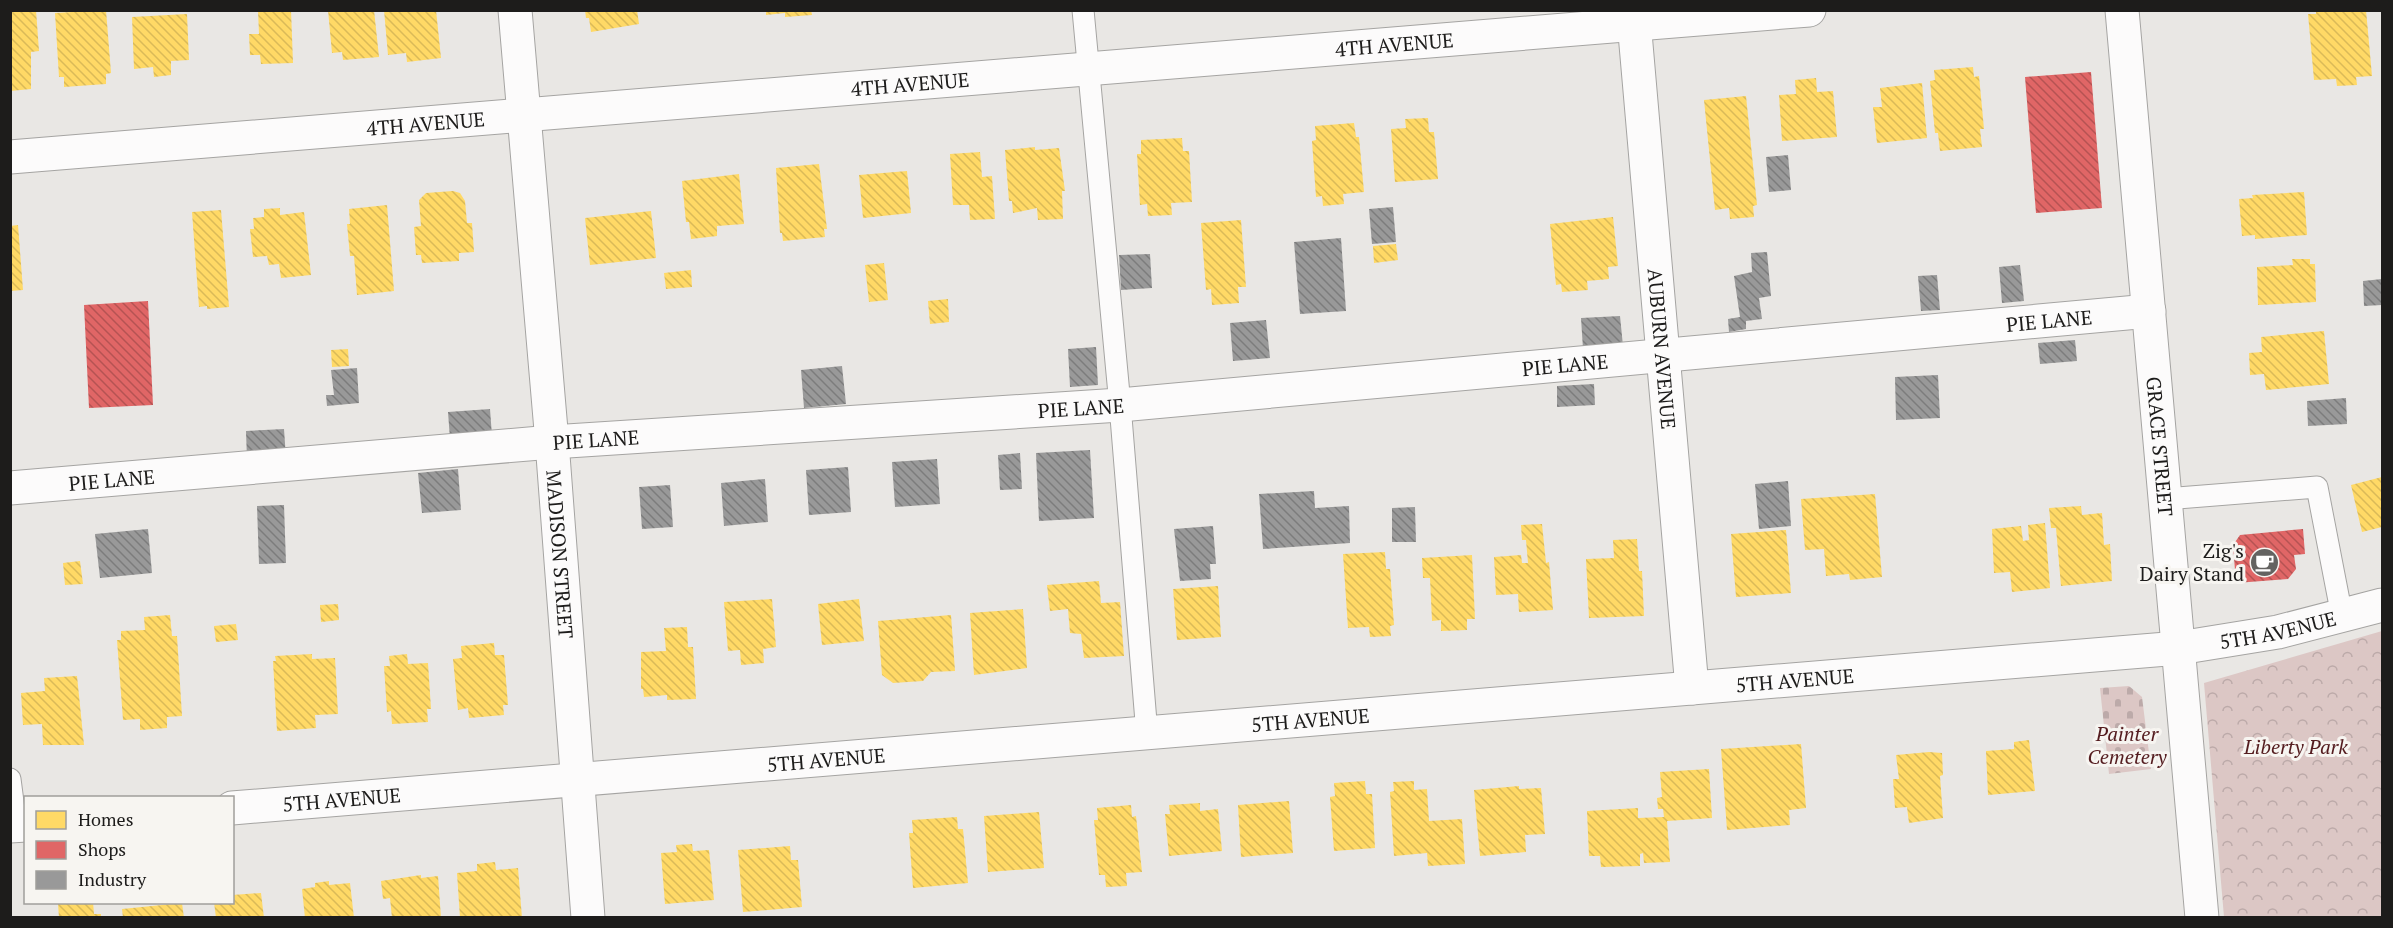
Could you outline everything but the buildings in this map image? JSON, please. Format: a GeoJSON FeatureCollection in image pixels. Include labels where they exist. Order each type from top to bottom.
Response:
{"type":"FeatureCollection","features":[{"type":"Feature","properties":{"kind":"street","name":"MADISON STREET"},"geometry":{"type":"LineString","coordinates":[[515,10],[526,116],[588,918]]}},
{"type":"Feature","properties":{"kind":"street","name":"4TH AVENUE"},"geometry":{"type":"LineString","coordinates":[[10,157],[1087,70],[1633,18],[1809,10]]}},
{"type":"Feature","properties":{"kind":"street","name":"GRACE STREET"},"geometry":{"type":"LineString","coordinates":[[2122,10],[2202,918]]}},
{"type":"Feature","properties":{"kind":"street","name":"AUBURN AVENUE"},"geometry":{"type":"LineString","coordinates":[[1633,18],[1692,688]]}},
{"type":"Feature","properties":{"kind":"street","name":"PIE LANE"},"geometry":{"type":"LineString","coordinates":[[10,488],[552,442],[1120,405],[2149,310]]}},
{"type":"Feature","properties":{"kind":"street","name":"5TH AVENUE"},"geometry":{"type":"LineString","coordinates":[[234,808],[2178,648],[2278,632],[2382,605]]}},
{"type":"Feature","properties":{"kind":"lane"},"geometry":{"type":"LineString","coordinates":[[1083,10],[1120,405],[1147,734]]}},
{"type":"Feature","properties":{"kind":"lane"},"geometry":{"type":"LineString","coordinates":[[2165,499],[2317,487],[2342,616]]}},
{"type":"Feature","properties":{"kind":"lane"},"geometry":{"type":"LineString","coordinates":[[10,779],[17,825]]}},
{"type":"Feature","properties":{"kind":"green space","name":"Liberty Park"},"geometry":{"type":"Polygon","coordinates":[[[2382,631],[2382,917],[2224,917],[2204,683],[2382,631]]]}},
{"type":"Feature","properties":{"kind":"green space","name":"Painter Cemetery"},"geometry":{"type":"Polygon","coordinates":[[[2129,686],[2142,697],[2151,769],[2109,774],[2100,688],[2129,686]]]}},
{"type":"Feature","properties":{"kind":"place","name":"Zig's Dairy Stand"},"geometry":{"type":"Point","coordinates":[2265,562]}}]}
